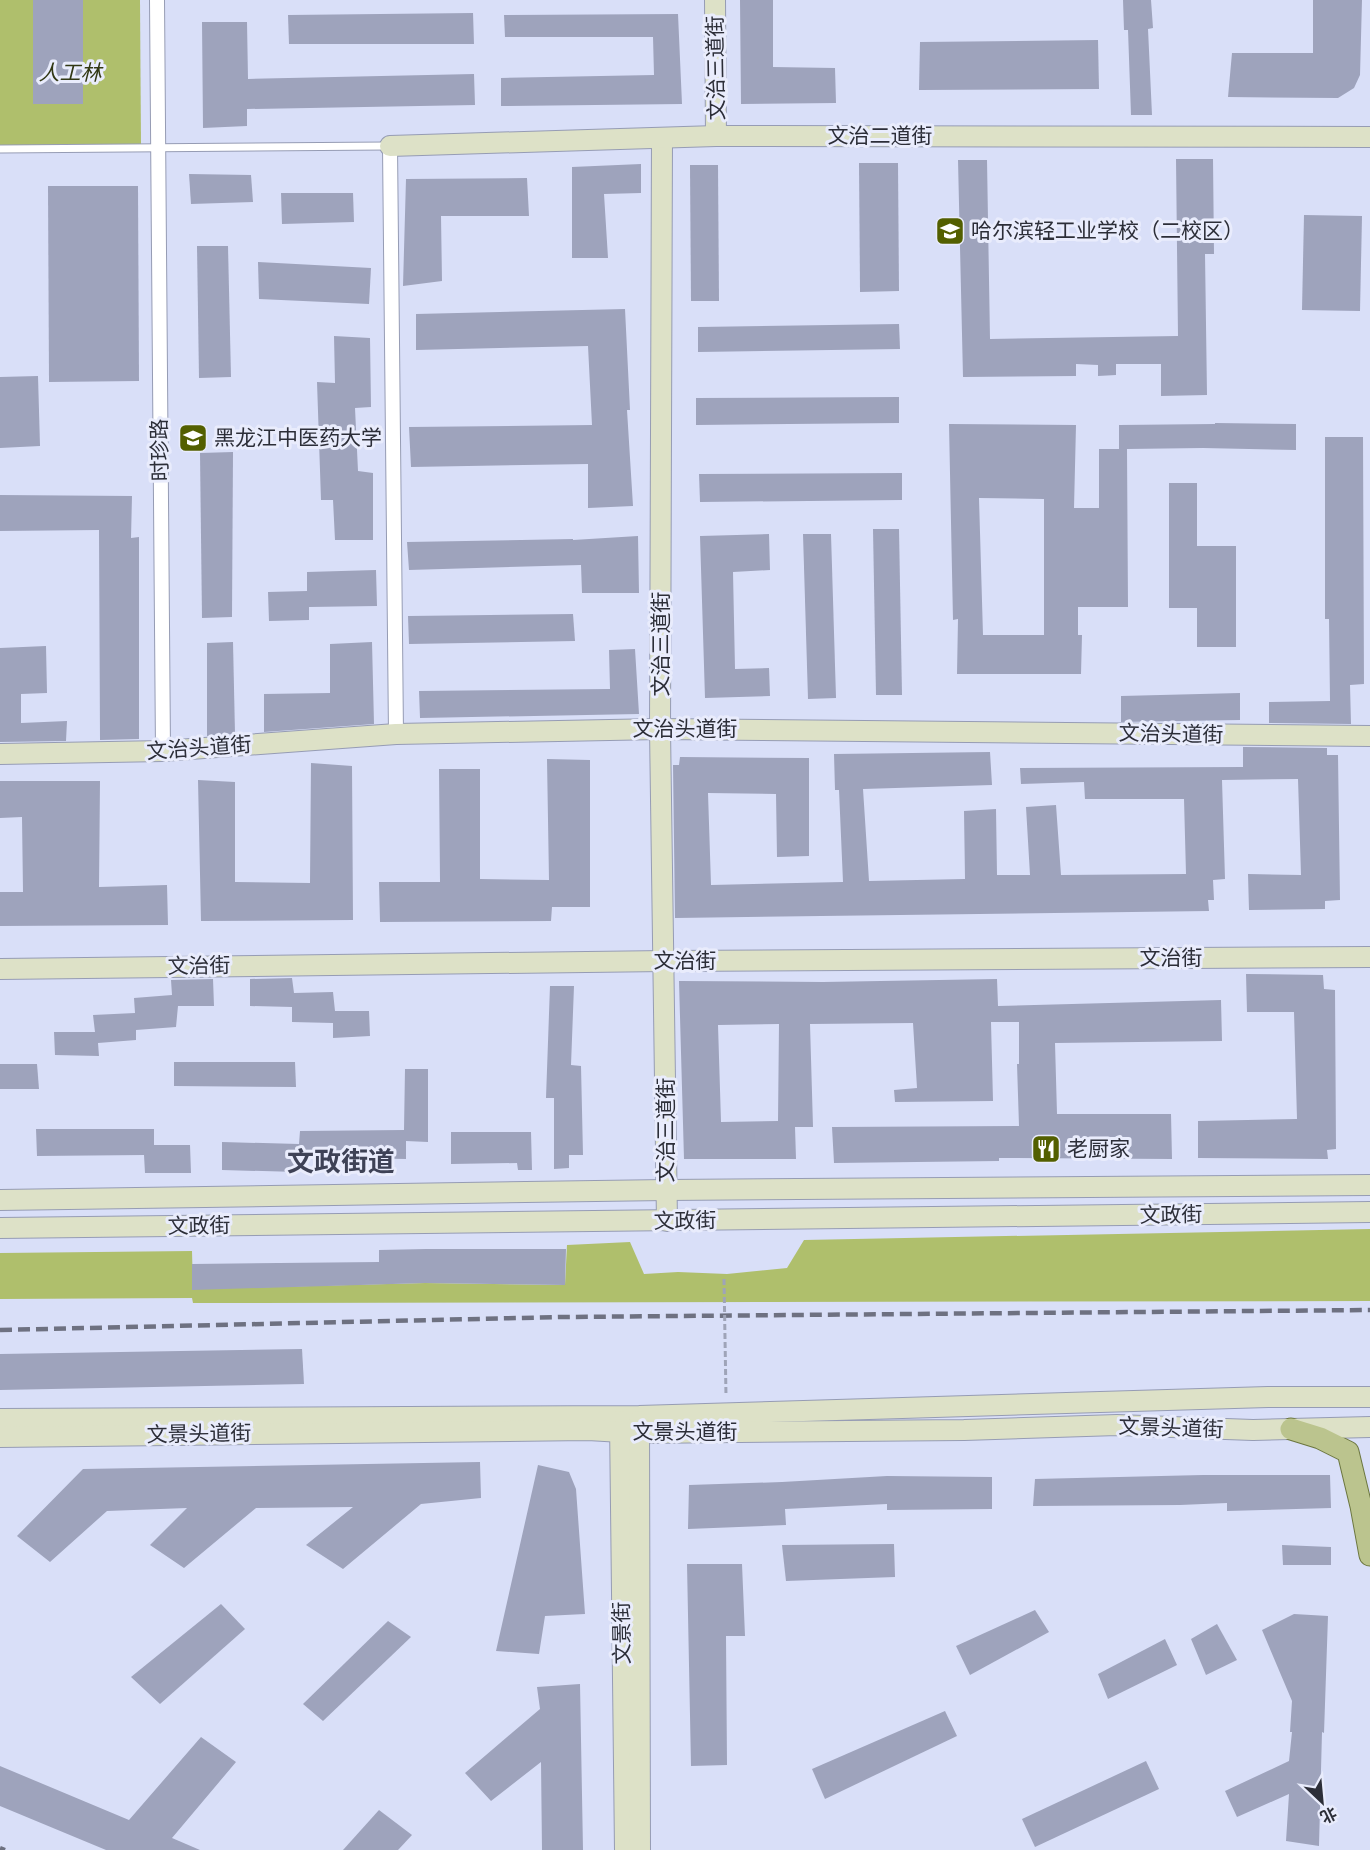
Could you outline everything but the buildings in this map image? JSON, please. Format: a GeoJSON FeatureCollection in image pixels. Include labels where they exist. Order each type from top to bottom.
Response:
{"type":"FeatureCollection","features":[{"type":"Feature","properties":{"kind":"main road","name":"文治三道街"},"geometry":{"type":"LineString","coordinates":[[715,0],[716,136]]}},
{"type":"Feature","properties":{"kind":"main road","name":"文治二道街"},"geometry":{"type":"LineString","coordinates":[[390,146],[716,136],[1370,137]]}},
{"type":"Feature","properties":{"kind":"main road","name":"文治三道街"},"geometry":{"type":"LineString","coordinates":[[662,139],[660,729],[667,1221]]}},
{"type":"Feature","properties":{"kind":"main road","name":"文治头道街"},"geometry":{"type":"LineString","coordinates":[[0,754],[164,751],[396,734],[660,729],[1370,736]]}},
{"type":"Feature","properties":{"kind":"main road","name":"文治街"},"geometry":{"type":"LineString","coordinates":[[0,969],[665,961],[1370,957]]}},
{"type":"Feature","properties":{"kind":"main road","name":"文政街"},"geometry":{"type":"LineString","coordinates":[[0,1200],[666,1190],[1370,1185]]}},
{"type":"Feature","properties":{"kind":"main road","name":"文政街"},"geometry":{"type":"LineString","coordinates":[[0,1228],[1370,1212]]}},
{"type":"Feature","properties":{"kind":"main road","name":"文景头道街"},"geometry":{"type":"LineString","coordinates":[[0,1437],[588,1430],[629,1424],[1244,1398],[1370,1397]]}},
{"type":"Feature","properties":{"kind":"main road","name":"文景头道街"},"geometry":{"type":"LineString","coordinates":[[0,1419],[629,1424],[964,1430],[1117,1425],[1253,1430],[1370,1427]]}},
{"type":"Feature","properties":{"kind":"main road","name":"文景街"},"geometry":{"type":"LineString","coordinates":[[625,1850],[629,1424]]}},
{"type":"Feature","properties":{"kind":"main road","name":"文景街"},"geometry":{"type":"LineString","coordinates":[[629,1424],[640,1850]]}},
{"type":"Feature","properties":{"kind":"main road"},"geometry":{"type":"LineString","coordinates":[[1291,1429],[1320,1438],[1348,1452],[1370,1555]]}},
{"type":"Feature","properties":{"kind":"street","name":"时珍路"},"geometry":{"type":"LineString","coordinates":[[157,0],[164,751]]}},
{"type":"Feature","properties":{"kind":"street"},"geometry":{"type":"LineString","coordinates":[[390,146],[396,734]]}},
{"type":"Feature","properties":{"kind":"lane"},"geometry":{"type":"LineString","coordinates":[[0,149],[390,146]]}},
{"type":"Feature","properties":{"kind":"path"},"geometry":{"type":"LineString","coordinates":[[724,1279],[726,1396]]}},
{"type":"Feature","properties":{"kind":"green space","name":"人工林"},"geometry":{"type":"Polygon","coordinates":[[[0,0],[140,0],[141,145],[0,146],[0,0]]]}},
{"type":"Feature","properties":{"kind":"green space"},"geometry":{"type":"Polygon","coordinates":[[[1370,1229],[1370,1301],[193,1303],[192,1298],[0,1299],[0,1253],[192,1251],[193,1289],[425,1283],[565,1285],[567,1245],[630,1242],[644,1274],[678,1272],[727,1274],[787,1268],[804,1240],[1370,1229]]]}},
{"type":"Feature","properties":{"kind":"railway"},"geometry":{"type":"LineString","coordinates":[[0,1330],[563,1317],[1370,1310]]}},
{"type":"Feature","properties":{"kind":"railway"},"geometry":{"type":"LineString","coordinates":[[0,1848],[5,1850]]}},
{"type":"Feature","properties":{"kind":"place","name":"哈尔滨轻工业学校（二校区）"},"geometry":{"type":"Point","coordinates":[950,231]}},
{"type":"Feature","properties":{"kind":"place","name":"黑龙江中医药大学"},"geometry":{"type":"Point","coordinates":[193,438]}},
{"type":"Feature","properties":{"kind":"place","name":"老厨家"},"geometry":{"type":"Point","coordinates":[1046,1149]}},
{"type":"Feature","properties":{"kind":"district","name":"文政街道"},"geometry":{"type":"Point","coordinates":[341,1162]}}]}
